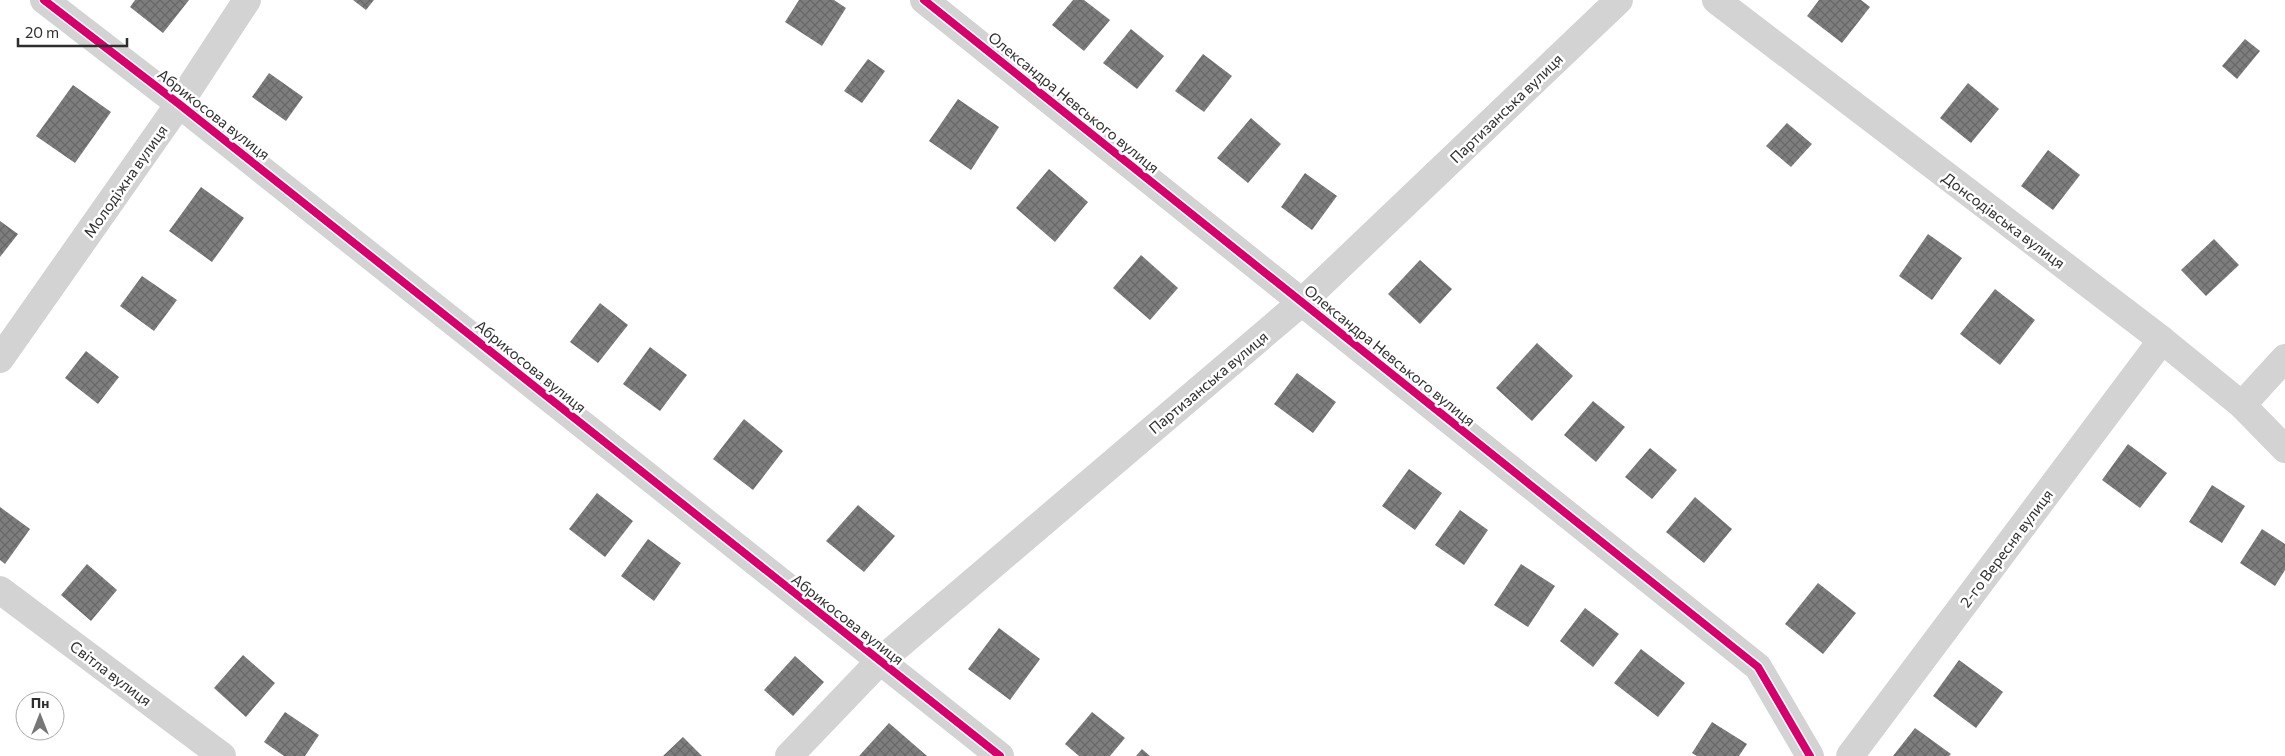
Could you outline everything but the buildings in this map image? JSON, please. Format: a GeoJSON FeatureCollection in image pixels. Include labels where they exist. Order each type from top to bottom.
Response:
{"type":"FeatureCollection","features":[{"type":"Feature","properties":{"kind":"street","name":"Абрикосова вулиця"},"geometry":{"type":"LineString","coordinates":[[44,0],[180,104],[1000,756]]}},
{"type":"Feature","properties":{"kind":"street","name":"Молодіжна вулиця"},"geometry":{"type":"LineString","coordinates":[[0,359],[180,104],[247,0]]}},
{"type":"Feature","properties":{"kind":"street","name":"Олександра Невського вулиця"},"geometry":{"type":"LineString","coordinates":[[924,0],[1758,667],[1810,756]]}},
{"type":"Feature","properties":{"kind":"street","name":"Партизанська вулиця"},"geometry":{"type":"LineString","coordinates":[[789,756],[880,662],[1302,302],[1619,0]]}},
{"type":"Feature","properties":{"kind":"street","name":"Донсодівська вулиця"},"geometry":{"type":"LineString","coordinates":[[1716,0],[2162,340],[2242,405],[2285,449]]}},
{"type":"Feature","properties":{"kind":"street","name":"2-го Вересня вулиця"},"geometry":{"type":"LineString","coordinates":[[1850,756],[2162,340]]}},
{"type":"Feature","properties":{"kind":"street"},"geometry":{"type":"LineString","coordinates":[[2242,405],[2285,358]]}},
{"type":"Feature","properties":{"kind":"street","name":"Світла вулиця"},"geometry":{"type":"LineString","coordinates":[[0,590],[222,756]]}},
{"type":"Feature","properties":{"kind":"cycle path"},"geometry":{"type":"LineString","coordinates":[[44,0],[179,104],[1000,756]]}},
{"type":"Feature","properties":{"kind":"cycle path"},"geometry":{"type":"LineString","coordinates":[[924,0],[1758,667],[1810,756]]}}]}
